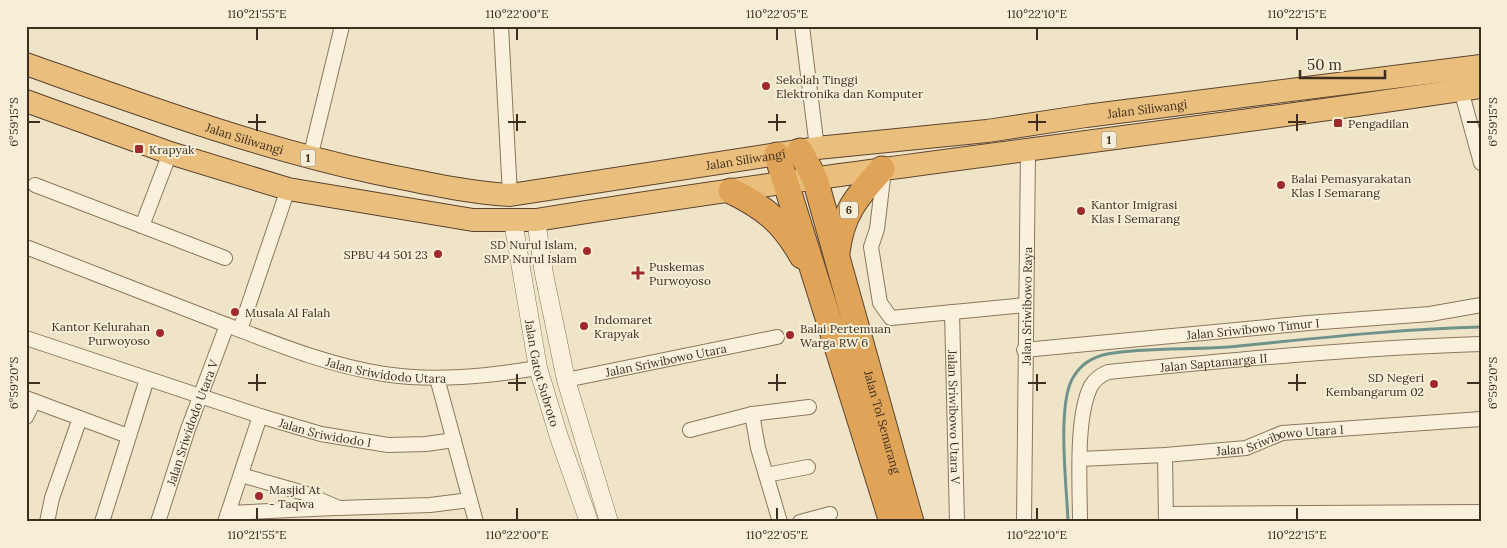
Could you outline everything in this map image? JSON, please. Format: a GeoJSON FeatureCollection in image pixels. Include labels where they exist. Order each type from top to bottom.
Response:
{"type":"FeatureCollection","features":[{"type":"Feature","properties":{"kind":"highway","name":"Jalan Siliwangi"},"geometry":{"type":"LineString","coordinates":[[26,64],[154,110],[310,158],[469,192],[510,195],[798,151],[987,131],[1481,66]]}},
{"type":"Feature","properties":{"kind":"highway","name":"Jalan Siliwangi"},"geometry":{"type":"LineString","coordinates":[[26,101],[170,153],[288,189],[474,220],[513,221],[536,220],[883,169],[1471,89]]}},
{"type":"Feature","properties":{"kind":"highway","name":"Jalan Tol Semarang"},"geometry":{"type":"LineString","coordinates":[[798,151],[815,179],[911,522]]}},
{"type":"Feature","properties":{"kind":"highway","name":"Jalan Tol Semarang"},"geometry":{"type":"LineString","coordinates":[[798,151],[786,183],[892,522]]}},
{"type":"Feature","properties":{"kind":"highway","name":"6"},"geometry":{"type":"LineString","coordinates":[[837,260],[839,235],[846,214],[864,188],[883,169]]}},
{"type":"Feature","properties":{"kind":"highway"},"geometry":{"type":"LineString","coordinates":[[731,191],[770,213],[794,242],[820,288]]}},
{"type":"Feature","properties":{"kind":"highway"},"geometry":{"type":"LineString","coordinates":[[533,192],[536,220]]}},
{"type":"Feature","properties":{"kind":"highway"},"geometry":{"type":"LineString","coordinates":[[510,195],[513,221]]}},
{"type":"Feature","properties":{"kind":"street"},"geometry":{"type":"LineString","coordinates":[[310,158],[342,26]]}},
{"type":"Feature","properties":{"kind":"street"},"geometry":{"type":"LineString","coordinates":[[502,26],[510,195]]}},
{"type":"Feature","properties":{"kind":"street"},"geometry":{"type":"LineString","coordinates":[[798,151],[802,26]]}},
{"type":"Feature","properties":{"kind":"street"},"geometry":{"type":"LineString","coordinates":[[1471,89],[1469,116],[1481,163]]}},
{"type":"Feature","properties":{"kind":"street"},"geometry":{"type":"LineString","coordinates":[[1469,116],[1481,136]]}},
{"type":"Feature","properties":{"kind":"street","name":"Jalan Sriwibowo Raya"},"geometry":{"type":"LineString","coordinates":[[1024,522],[1024,350],[1028,150]]}},
{"type":"Feature","properties":{"kind":"street"},"geometry":{"type":"LineString","coordinates":[[142,226],[170,153]]}},
{"type":"Feature","properties":{"kind":"street"},"geometry":{"type":"LineString","coordinates":[[883,169],[877,229],[872,247],[880,303],[886,313],[895,320],[1025,305]]}},
{"type":"Feature","properties":{"kind":"street"},"geometry":{"type":"LineString","coordinates":[[35,185],[225,258]]}},
{"type":"Feature","properties":{"kind":"street"},"geometry":{"type":"LineString","coordinates":[[234,328],[288,189]]}},
{"type":"Feature","properties":{"kind":"street","name":"Jalan Gatot Subroto"},"geometry":{"type":"LineString","coordinates":[[536,220],[544,274],[566,380],[609,522]]}},
{"type":"Feature","properties":{"kind":"street","name":"Jalan Gatot Subroto"},"geometry":{"type":"LineString","coordinates":[[513,221],[538,368],[559,437],[589,522]]}},
{"type":"Feature","properties":{"kind":"street","name":"Jalan Sriwidodo Utara"},"geometry":{"type":"LineString","coordinates":[[26,247],[234,328],[348,367],[385,374],[437,378],[497,374],[538,368]]}},
{"type":"Feature","properties":{"kind":"street","name":"Jalan Sriwibowo Timur I"},"geometry":{"type":"LineString","coordinates":[[1024,350],[1308,322],[1430,314],[1481,305]]}},
{"type":"Feature","properties":{"kind":"street","name":"Jalan Sriwibowo Utara V"},"geometry":{"type":"LineString","coordinates":[[952,312],[957,522]]}},
{"type":"Feature","properties":{"kind":"street","name":"Jalan Sriwidodo Utara V"},"geometry":{"type":"LineString","coordinates":[[158,522],[200,396],[234,328]]}},
{"type":"Feature","properties":{"kind":"street","name":"Jalan Sriwidodo I"},"geometry":{"type":"LineString","coordinates":[[26,338],[260,416],[321,434],[375,444],[410,445],[454,440]]}},
{"type":"Feature","properties":{"kind":"street","name":"Jalan Sriwibowo Utara"},"geometry":{"type":"LineString","coordinates":[[566,380],[772,338]]}},
{"type":"Feature","properties":{"kind":"street","name":"Jalan Saptamarga II"},"geometry":{"type":"LineString","coordinates":[[1080,522],[1080,459],[1085,400],[1091,385],[1100,375],[1108,372],[1417,346],[1481,344]]}},
{"type":"Feature","properties":{"kind":"street"},"geometry":{"type":"LineString","coordinates":[[437,378],[476,522]]}},
{"type":"Feature","properties":{"kind":"street"},"geometry":{"type":"LineString","coordinates":[[102,522],[147,379]]}},
{"type":"Feature","properties":{"kind":"street"},"geometry":{"type":"LineString","coordinates":[[26,417],[30,400],[128,436]]}},
{"type":"Feature","properties":{"kind":"street"},"geometry":{"type":"LineString","coordinates":[[690,430],[752,414],[809,407]]}},
{"type":"Feature","properties":{"kind":"street"},"geometry":{"type":"LineString","coordinates":[[752,414],[766,475],[780,522]]}},
{"type":"Feature","properties":{"kind":"street"},"geometry":{"type":"LineString","coordinates":[[260,416],[227,517],[339,508],[430,505],[470,500]]}},
{"type":"Feature","properties":{"kind":"street"},"geometry":{"type":"LineString","coordinates":[[47,522],[52,498],[80,418]]}},
{"type":"Feature","properties":{"kind":"street","name":"Jalan Sriwibowo Utara I"},"geometry":{"type":"LineString","coordinates":[[1080,459],[1165,455],[1246,448],[1282,433],[1481,418]]}},
{"type":"Feature","properties":{"kind":"street"},"geometry":{"type":"LineString","coordinates":[[1165,455],[1166,518],[1481,512]]}},
{"type":"Feature","properties":{"kind":"street"},"geometry":{"type":"LineString","coordinates":[[766,475],[808,467]]}},
{"type":"Feature","properties":{"kind":"street"},"geometry":{"type":"LineString","coordinates":[[241,475],[304,493],[339,508]]}},
{"type":"Feature","properties":{"kind":"street"},"geometry":{"type":"LineString","coordinates":[[800,522],[830,514]]}},
{"type":"Feature","properties":{"kind":"waterway"},"geometry":{"type":"LineString","coordinates":[[1068,522],[1064,446],[1065,405],[1074,376],[1084,364],[1097,357],[1137,350],[1228,347],[1386,332],[1481,327]]}},
{"type":"Feature","properties":{"kind":"place","name":"Sekolah Tinggi Elektronika dan Komputer"},"geometry":{"type":"Point","coordinates":[766,86]}},
{"type":"Feature","properties":{"kind":"place","name":"Pengadilan"},"geometry":{"type":"Point","coordinates":[1338,123]}},
{"type":"Feature","properties":{"kind":"place","name":"Krapyak"},"geometry":{"type":"Point","coordinates":[139,149]}},
{"type":"Feature","properties":{"kind":"place","name":"Balai Pemasyarakatan Klas I Semarang"},"geometry":{"type":"Point","coordinates":[1281,185]}},
{"type":"Feature","properties":{"kind":"place","name":"Kantor Imigrasi Klas I Semarang"},"geometry":{"type":"Point","coordinates":[1081,211]}},
{"type":"Feature","properties":{"kind":"place","name":"SD Nurul Islam, SMP Nurul Islam"},"geometry":{"type":"Point","coordinates":[587,251]}},
{"type":"Feature","properties":{"kind":"place","name":"SPBU 44 501 23"},"geometry":{"type":"Point","coordinates":[438,254]}},
{"type":"Feature","properties":{"kind":"place","name":"Puskemas Purwoyoso"},"geometry":{"type":"Point","coordinates":[638,273]}},
{"type":"Feature","properties":{"kind":"place","name":"Musala Al Falah"},"geometry":{"type":"Point","coordinates":[235,312]}},
{"type":"Feature","properties":{"kind":"place","name":"Indomaret Krapyak"},"geometry":{"type":"Point","coordinates":[584,326]}},
{"type":"Feature","properties":{"kind":"place","name":"Kantor Kelurahan Purwoyoso"},"geometry":{"type":"Point","coordinates":[160,333]}},
{"type":"Feature","properties":{"kind":"place","name":"Balai Pertemuan Warga RW 6"},"geometry":{"type":"Point","coordinates":[790,335]}},
{"type":"Feature","properties":{"kind":"place","name":"SD Negeri Kembangarum 02"},"geometry":{"type":"Point","coordinates":[1434,384]}},
{"type":"Feature","properties":{"kind":"place","name":"Masjid At - Taqwa"},"geometry":{"type":"Point","coordinates":[259,496]}}]}
